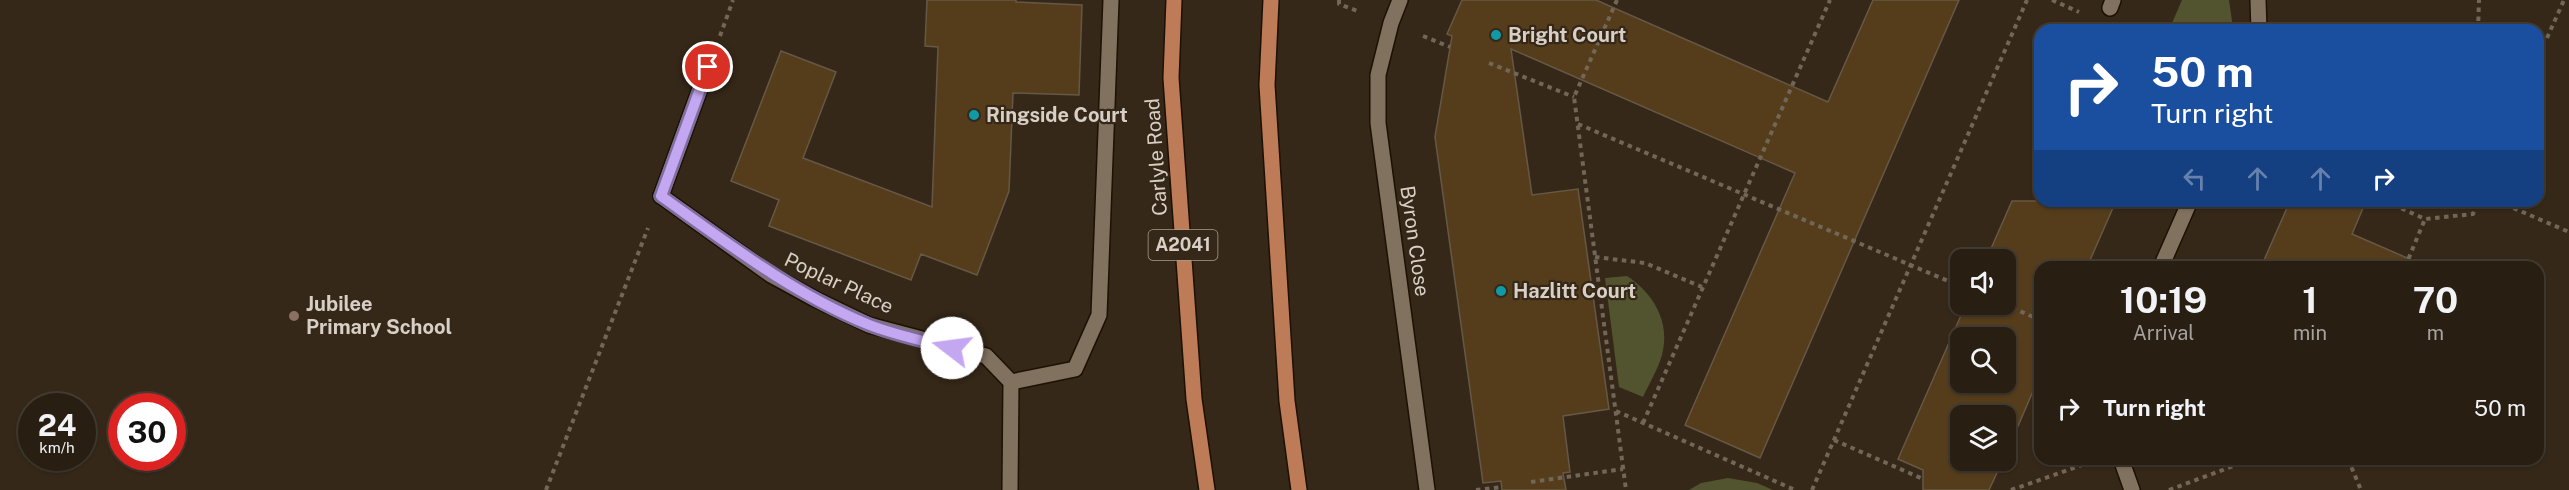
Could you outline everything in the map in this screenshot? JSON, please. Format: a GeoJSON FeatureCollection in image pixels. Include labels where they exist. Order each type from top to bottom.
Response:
{"type":"FeatureCollection","features":[{"type":"Feature","properties":{"kind":"main road","name":"Carlyle Road"},"geometry":{"type":"LineString","coordinates":[[1174,0],[1172,90],[1194,399],[1207,490]]}},
{"type":"Feature","properties":{"kind":"main road"},"geometry":{"type":"LineString","coordinates":[[1271,0],[1267,86],[1287,400],[1299,490]]}},
{"type":"Feature","properties":{"kind":"street"},"geometry":{"type":"LineString","coordinates":[[1010,490],[1011,382],[1075,369],[1100,315],[1111,0]]}},
{"type":"Feature","properties":{"kind":"street","name":"Byron Close"},"geometry":{"type":"LineString","coordinates":[[1401,0],[1390,23],[1378,75],[1378,123],[1427,490]]}},
{"type":"Feature","properties":{"kind":"street"},"geometry":{"type":"LineString","coordinates":[[2258,0],[2259,24]]}},
{"type":"Feature","properties":{"kind":"street"},"geometry":{"type":"LineString","coordinates":[[661,196],[708,67]]}},
{"type":"Feature","properties":{"kind":"street","name":"Poplar Place"},"geometry":{"type":"LineString","coordinates":[[661,196],[771,275],[815,299],[869,325],[986,356],[1011,382]]}},
{"type":"Feature","properties":{"kind":"street"},"geometry":{"type":"LineString","coordinates":[[2164,261],[2187,207]]}},
{"type":"Feature","properties":{"kind":"street"},"geometry":{"type":"LineString","coordinates":[[2123,465],[2132,490]]}},
{"type":"Feature","properties":{"kind":"path"},"geometry":{"type":"LineString","coordinates":[[1617,0],[1574,97],[1626,490]]}},
{"type":"Feature","properties":{"kind":"path"},"geometry":{"type":"LineString","coordinates":[[1643,423],[1830,0]]}},
{"type":"Feature","properties":{"kind":"path"},"geometry":{"type":"LineString","coordinates":[[1812,490],[2027,0]]}},
{"type":"Feature","properties":{"kind":"path"},"geometry":{"type":"LineString","coordinates":[[2478,24],[2479,0]]}},
{"type":"Feature","properties":{"kind":"path"},"geometry":{"type":"LineString","coordinates":[[2544,38],[2547,38],[2564,0]]}},
{"type":"Feature","properties":{"kind":"path"},"geometry":{"type":"LineString","coordinates":[[1489,63],[1574,97]]}},
{"type":"Feature","properties":{"kind":"path"},"geometry":{"type":"LineString","coordinates":[[1578,124],[1950,282]]}},
{"type":"Feature","properties":{"kind":"path"},"geometry":{"type":"LineString","coordinates":[[546,490],[661,196]]}},
{"type":"Feature","properties":{"kind":"path"},"geometry":{"type":"LineString","coordinates":[[2398,207],[2425,219],[2473,214],[2476,207]]}},
{"type":"Feature","properties":{"kind":"path"},"geometry":{"type":"LineString","coordinates":[[2511,207],[2569,232]]}},
{"type":"Feature","properties":{"kind":"path"},"geometry":{"type":"LineString","coordinates":[[2408,261],[2425,219]]}},
{"type":"Feature","properties":{"kind":"path"},"geometry":{"type":"LineString","coordinates":[[1595,257],[1645,263],[1702,287]]}},
{"type":"Feature","properties":{"kind":"path"},"geometry":{"type":"LineString","coordinates":[[2016,309],[2034,317]]}},
{"type":"Feature","properties":{"kind":"path"},"geometry":{"type":"LineString","coordinates":[[1616,411],[1795,490]]}},
{"type":"Feature","properties":{"kind":"path"},"geometry":{"type":"LineString","coordinates":[[1834,440],[1923,479]]}},
{"type":"Feature","properties":{"kind":"path"},"geometry":{"type":"LineString","coordinates":[[2011,490],[2083,465]]}},
{"type":"Feature","properties":{"kind":"path"},"geometry":{"type":"LineString","coordinates":[[2169,490],[2236,465]]}},
{"type":"Feature","properties":{"kind":"path"},"geometry":{"type":"LineString","coordinates":[[2351,465],[2361,490]]}},
{"type":"Feature","properties":{"kind":"path"},"geometry":{"type":"LineString","coordinates":[[1531,483],[1623,469]]}},
{"type":"Feature","properties":{"kind":"path"},"geometry":{"type":"LineString","coordinates":[[1476,490],[1502,487]]}},
{"type":"Feature","properties":{"kind":"green space"},"geometry":{"type":"Polygon","coordinates":[[[2182,0],[2229,0],[2231,24],[2172,24],[2182,0]]]}},
{"type":"Feature","properties":{"kind":"green space"},"geometry":{"type":"Polygon","coordinates":[[[1627,276],[1652,300],[1662,320],[1664,331],[1662,355],[1643,397],[1619,387],[1605,278],[1627,276]]]}},
{"type":"Feature","properties":{"kind":"green space"},"geometry":{"type":"Polygon","coordinates":[[[1728,478],[1757,483],[1773,490],[1689,490],[1701,483],[1728,478]]]}},
{"type":"Feature","properties":{"kind":"building","name":"Ringside Court"},"geometry":{"type":"Polygon","coordinates":[[[927,0],[1016,0],[1016,2],[1082,5],[1079,95],[1013,93],[1009,191],[977,275],[921,254],[911,280],[769,226],[779,200],[731,181],[781,51],[836,72],[803,158],[932,207],[938,47],[925,46],[927,0]]]}},
{"type":"Feature","properties":{"kind":"building"},"geometry":{"type":"Polygon","coordinates":[[[1462,0],[1596,0],[1828,102],[1873,0],[1959,0],[1760,458],[1685,425],[1795,173],[1511,49],[1532,195],[1578,189],[1609,409],[1563,416],[1570,472],[1563,473],[1566,490],[1502,490],[1501,481],[1483,483],[1435,137],[1452,36],[1447,34],[1462,0]]]}},
{"type":"Feature","properties":{"kind":"building"},"geometry":{"type":"Polygon","coordinates":[[[2012,201],[2034,201],[2034,207],[2113,207],[2090,261],[2034,261],[2034,389],[2016,431],[2016,405],[1950,405],[1950,471],[1998,471],[1989,490],[1923,490],[1923,470],[1898,459],[1950,340],[1950,393],[2016,393],[2016,327],[1956,327],[1961,315],[2016,315],[2016,249],[1991,249],[2012,201]]]}},
{"type":"Feature","properties":{"kind":"building"},"geometry":{"type":"Polygon","coordinates":[[[2287,207],[2363,207],[2352,234],[2414,261],[2264,261],[2287,207]]]}},
{"type":"Feature","properties":{"kind":"place","name":"Bright Court"},"geometry":{"type":"Point","coordinates":[1496,35]}},
{"type":"Feature","properties":{"kind":"place","name":"Ringside Court"},"geometry":{"type":"Point","coordinates":[974,115]}},
{"type":"Feature","properties":{"kind":"place","name":"Hazlitt Court"},"geometry":{"type":"Point","coordinates":[1501,291]}},
{"type":"Feature","properties":{"kind":"place","name":"Jubilee Primary School"},"geometry":{"type":"Point","coordinates":[294,316]}},
{"type":"Feature","properties":{"kind":"route"},"geometry":{"type":"LineString","coordinates":[[708,67],[661,196],[771,275],[815,299],[869,325],[952,348]]}}]}
